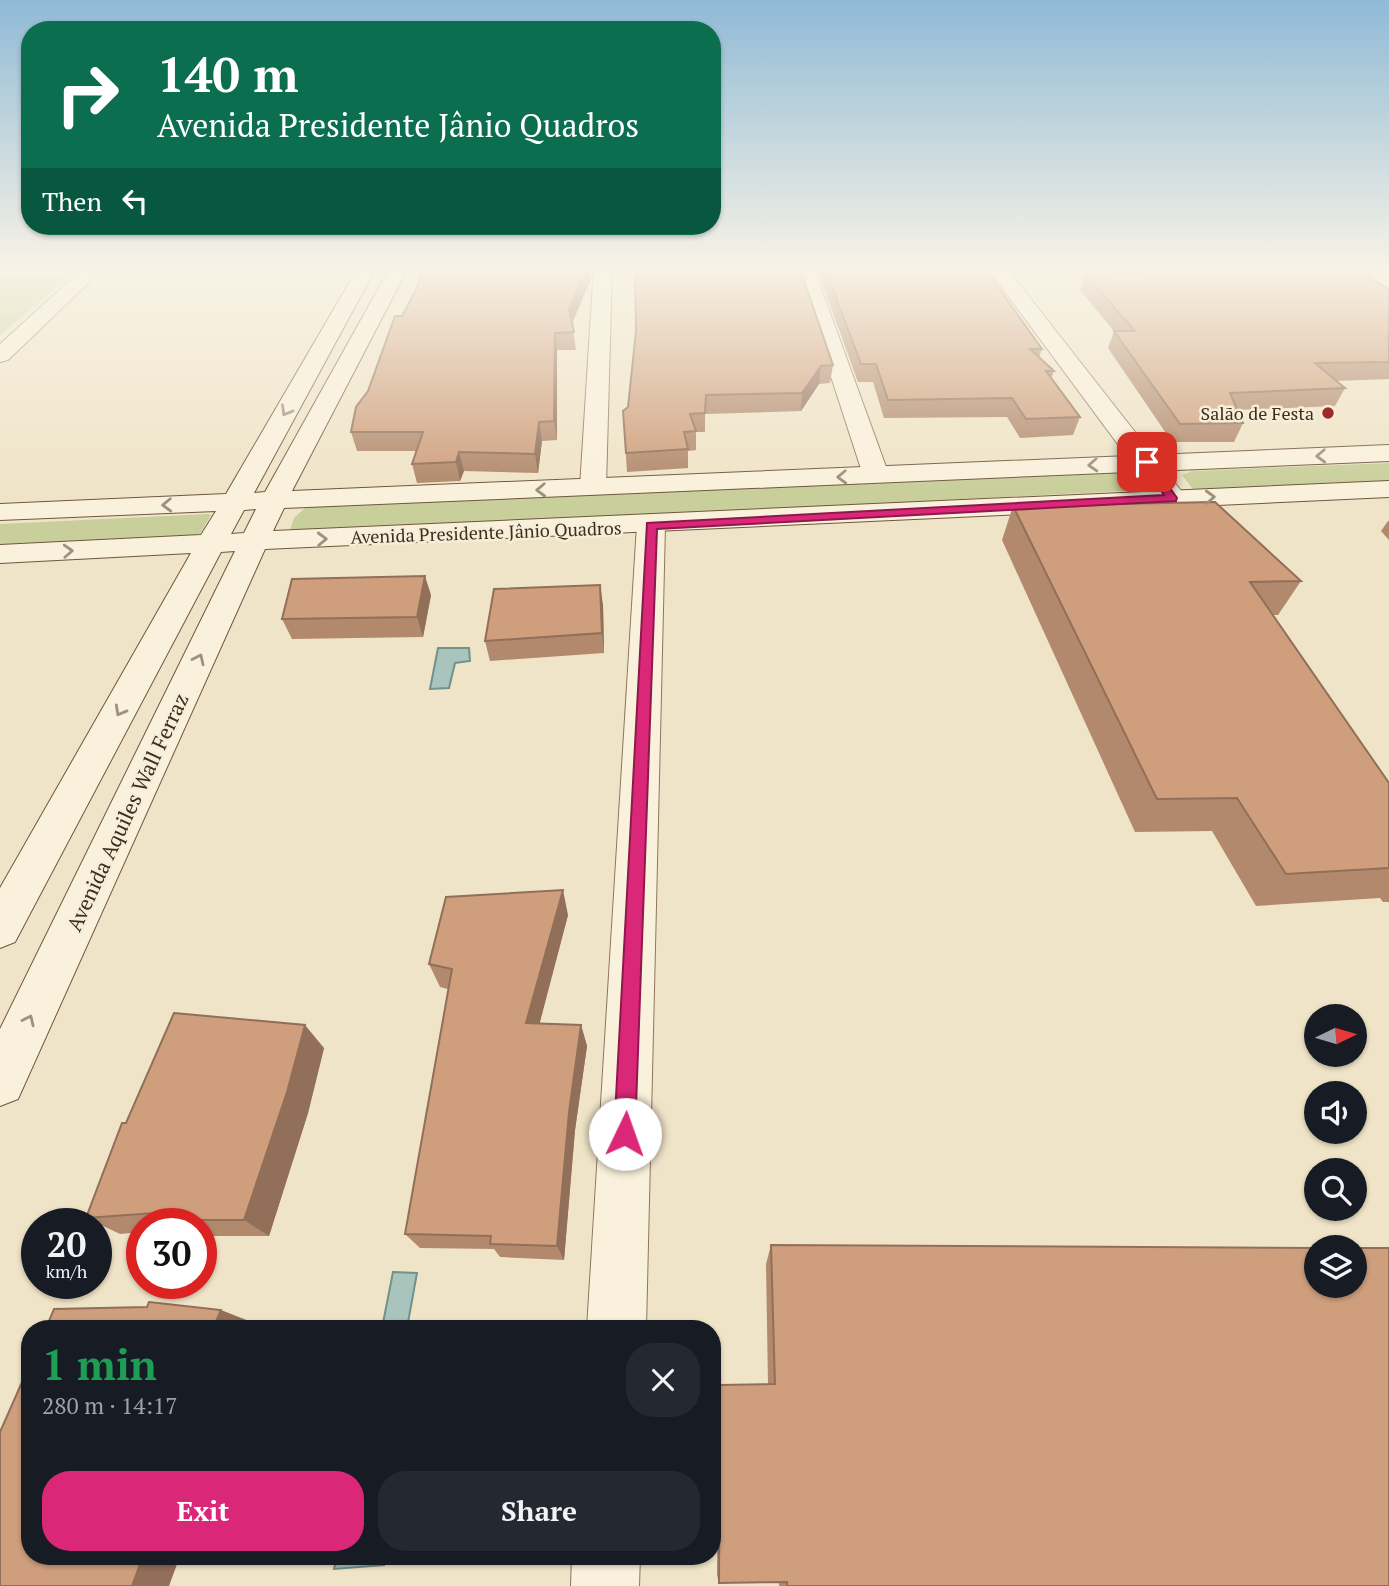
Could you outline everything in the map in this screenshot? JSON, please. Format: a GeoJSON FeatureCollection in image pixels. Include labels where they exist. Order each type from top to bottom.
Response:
{"type":"FeatureCollection","features":[{"type":"Feature","properties":{"kind":"street"},"geometry":{"type":"LineString","coordinates":[[0,355],[17,340]]}},
{"type":"Feature","properties":{"kind":"street"},"geometry":{"type":"LineString","coordinates":[[0,929],[211,544],[327,340]]}},
{"type":"Feature","properties":{"kind":"street"},"geometry":{"type":"LineString","coordinates":[[274,500],[361,340]]}},
{"type":"Feature","properties":{"kind":"street"},"geometry":{"type":"LineString","coordinates":[[593,487],[600,340]]}},
{"type":"Feature","properties":{"kind":"street"},"geometry":{"type":"LineString","coordinates":[[829,340],[876,475]]}},
{"type":"Feature","properties":{"kind":"street"},"geometry":{"type":"LineString","coordinates":[[1052,340],[1172,498]]}},
{"type":"Feature","properties":{"kind":"street","name":"Avenida Presidente Jânio Quadros"},"geometry":{"type":"LineString","coordinates":[[236,502],[1389,453]]}},
{"type":"Feature","properties":{"kind":"street","name":"Avenida Presidente Jânio Quadros"},"geometry":{"type":"LineString","coordinates":[[211,544],[1389,489]]}},
{"type":"Feature","properties":{"kind":"street","name":"Avenida Aquiles Wall Ferraz"},"geometry":{"type":"LineString","coordinates":[[0,1082],[274,500]]}},
{"type":"Feature","properties":{"kind":"street"},"geometry":{"type":"LineString","coordinates":[[0,512],[236,502]]}},
{"type":"Feature","properties":{"kind":"street"},"geometry":{"type":"LineString","coordinates":[[616,1320],[651,525]]}},
{"type":"Feature","properties":{"kind":"street"},"geometry":{"type":"LineString","coordinates":[[0,554],[211,544]]}},
{"type":"Feature","properties":{"kind":"street"},"geometry":{"type":"LineString","coordinates":[[605,1586],[606,1565]]}},
{"type":"Feature","properties":{"kind":"green space"},"geometry":{"type":"Polygon","coordinates":[[[1389,463],[1389,488],[1195,492],[1182,475],[1192,471],[1389,463]]]}},
{"type":"Feature","properties":{"kind":"green space"},"geometry":{"type":"Polygon","coordinates":[[[1124,471],[1137,474],[1147,487],[1144,490],[291,533],[290,530],[294,518],[306,507],[1124,471]]]}},
{"type":"Feature","properties":{"kind":"green space"},"geometry":{"type":"Polygon","coordinates":[[[211,515],[198,537],[0,550],[0,524],[211,515]]]}},
{"type":"Feature","properties":{"kind":"water"},"geometry":{"type":"Polygon","coordinates":[[[438,648],[469,648],[470,661],[455,663],[449,688],[430,689],[438,648]]]}},
{"type":"Feature","properties":{"kind":"water"},"geometry":{"type":"Polygon","coordinates":[[[393,1272],[417,1273],[408,1320],[384,1320],[393,1272]]]}},
{"type":"Feature","properties":{"kind":"water"},"geometry":{"type":"Polygon","coordinates":[[[335,1565],[384,1565],[334,1569],[335,1565]]]}},
{"type":"Feature","properties":{"kind":"building"},"geometry":{"type":"Polygon","coordinates":[[[386,340],[555,340],[554,421],[539,422],[535,454],[459,452],[456,462],[412,464],[423,432],[351,432],[356,407],[368,391],[386,340]]]}},
{"type":"Feature","properties":{"kind":"building"},"geometry":{"type":"Polygon","coordinates":[[[635,340],[824,340],[833,365],[821,366],[802,393],[706,395],[705,413],[690,414],[696,431],[684,432],[688,449],[626,453],[623,411],[628,407],[635,340]]]}},
{"type":"Feature","properties":{"kind":"building"},"geometry":{"type":"Polygon","coordinates":[[[852,340],[1036,340],[1042,349],[1030,349],[1054,371],[1046,371],[1080,417],[1026,419],[1012,398],[888,400],[876,364],[861,364],[852,340]]]}},
{"type":"Feature","properties":{"kind":"building"},"geometry":{"type":"Polygon","coordinates":[[[1120,340],[1389,340],[1389,362],[1315,363],[1345,388],[1230,393],[1243,423],[1180,424],[1120,340]]]}},
{"type":"Feature","properties":{"kind":"building"},"geometry":{"type":"Polygon","coordinates":[[[1215,502],[1301,581],[1250,582],[1389,783],[1389,868],[1286,874],[1237,798],[1157,799],[1013,506],[1215,502]]]}},
{"type":"Feature","properties":{"kind":"building"},"geometry":{"type":"Polygon","coordinates":[[[425,576],[417,617],[282,619],[292,579],[425,576]]]}},
{"type":"Feature","properties":{"kind":"building"},"geometry":{"type":"Polygon","coordinates":[[[600,585],[602,633],[485,641],[494,589],[600,585]]]}},
{"type":"Feature","properties":{"kind":"building"},"geometry":{"type":"Polygon","coordinates":[[[563,890],[526,1023],[581,1025],[569,1112],[557,1246],[490,1244],[491,1236],[405,1234],[452,969],[429,964],[446,897],[563,890]]]}},
{"type":"Feature","properties":{"kind":"building"},"geometry":{"type":"Polygon","coordinates":[[[174,1013],[305,1025],[287,1092],[244,1220],[217,1220],[217,1208],[126,1208],[126,1215],[112,1216],[112,1208],[90,1208],[122,1123],[126,1123],[174,1013]]]}},
{"type":"Feature","properties":{"kind":"building"},"geometry":{"type":"Polygon","coordinates":[[[771,1245],[1304,1248],[1304,1298],[1367,1298],[1367,1248],[1389,1248],[1389,1586],[787,1586],[787,1582],[719,1583],[721,1385],[775,1384],[771,1245]]]}},
{"type":"Feature","properties":{"kind":"building"},"geometry":{"type":"Polygon","coordinates":[[[149,1302],[221,1310],[217,1320],[49,1320],[54,1309],[147,1307],[149,1302]]]}},
{"type":"Feature","properties":{"kind":"building"},"geometry":{"type":"Polygon","coordinates":[[[21,1384],[21,1565],[140,1565],[132,1586],[0,1586],[0,1432],[21,1384]]]}},
{"type":"Feature","properties":{"kind":"place","name":"Salão de Festa"},"geometry":{"type":"Point","coordinates":[1328,413]}},
{"type":"Feature","properties":{"kind":"route"},"geometry":{"type":"LineString","coordinates":[[625,1134],[651,525],[1172,498],[1147,462]]}}]}
